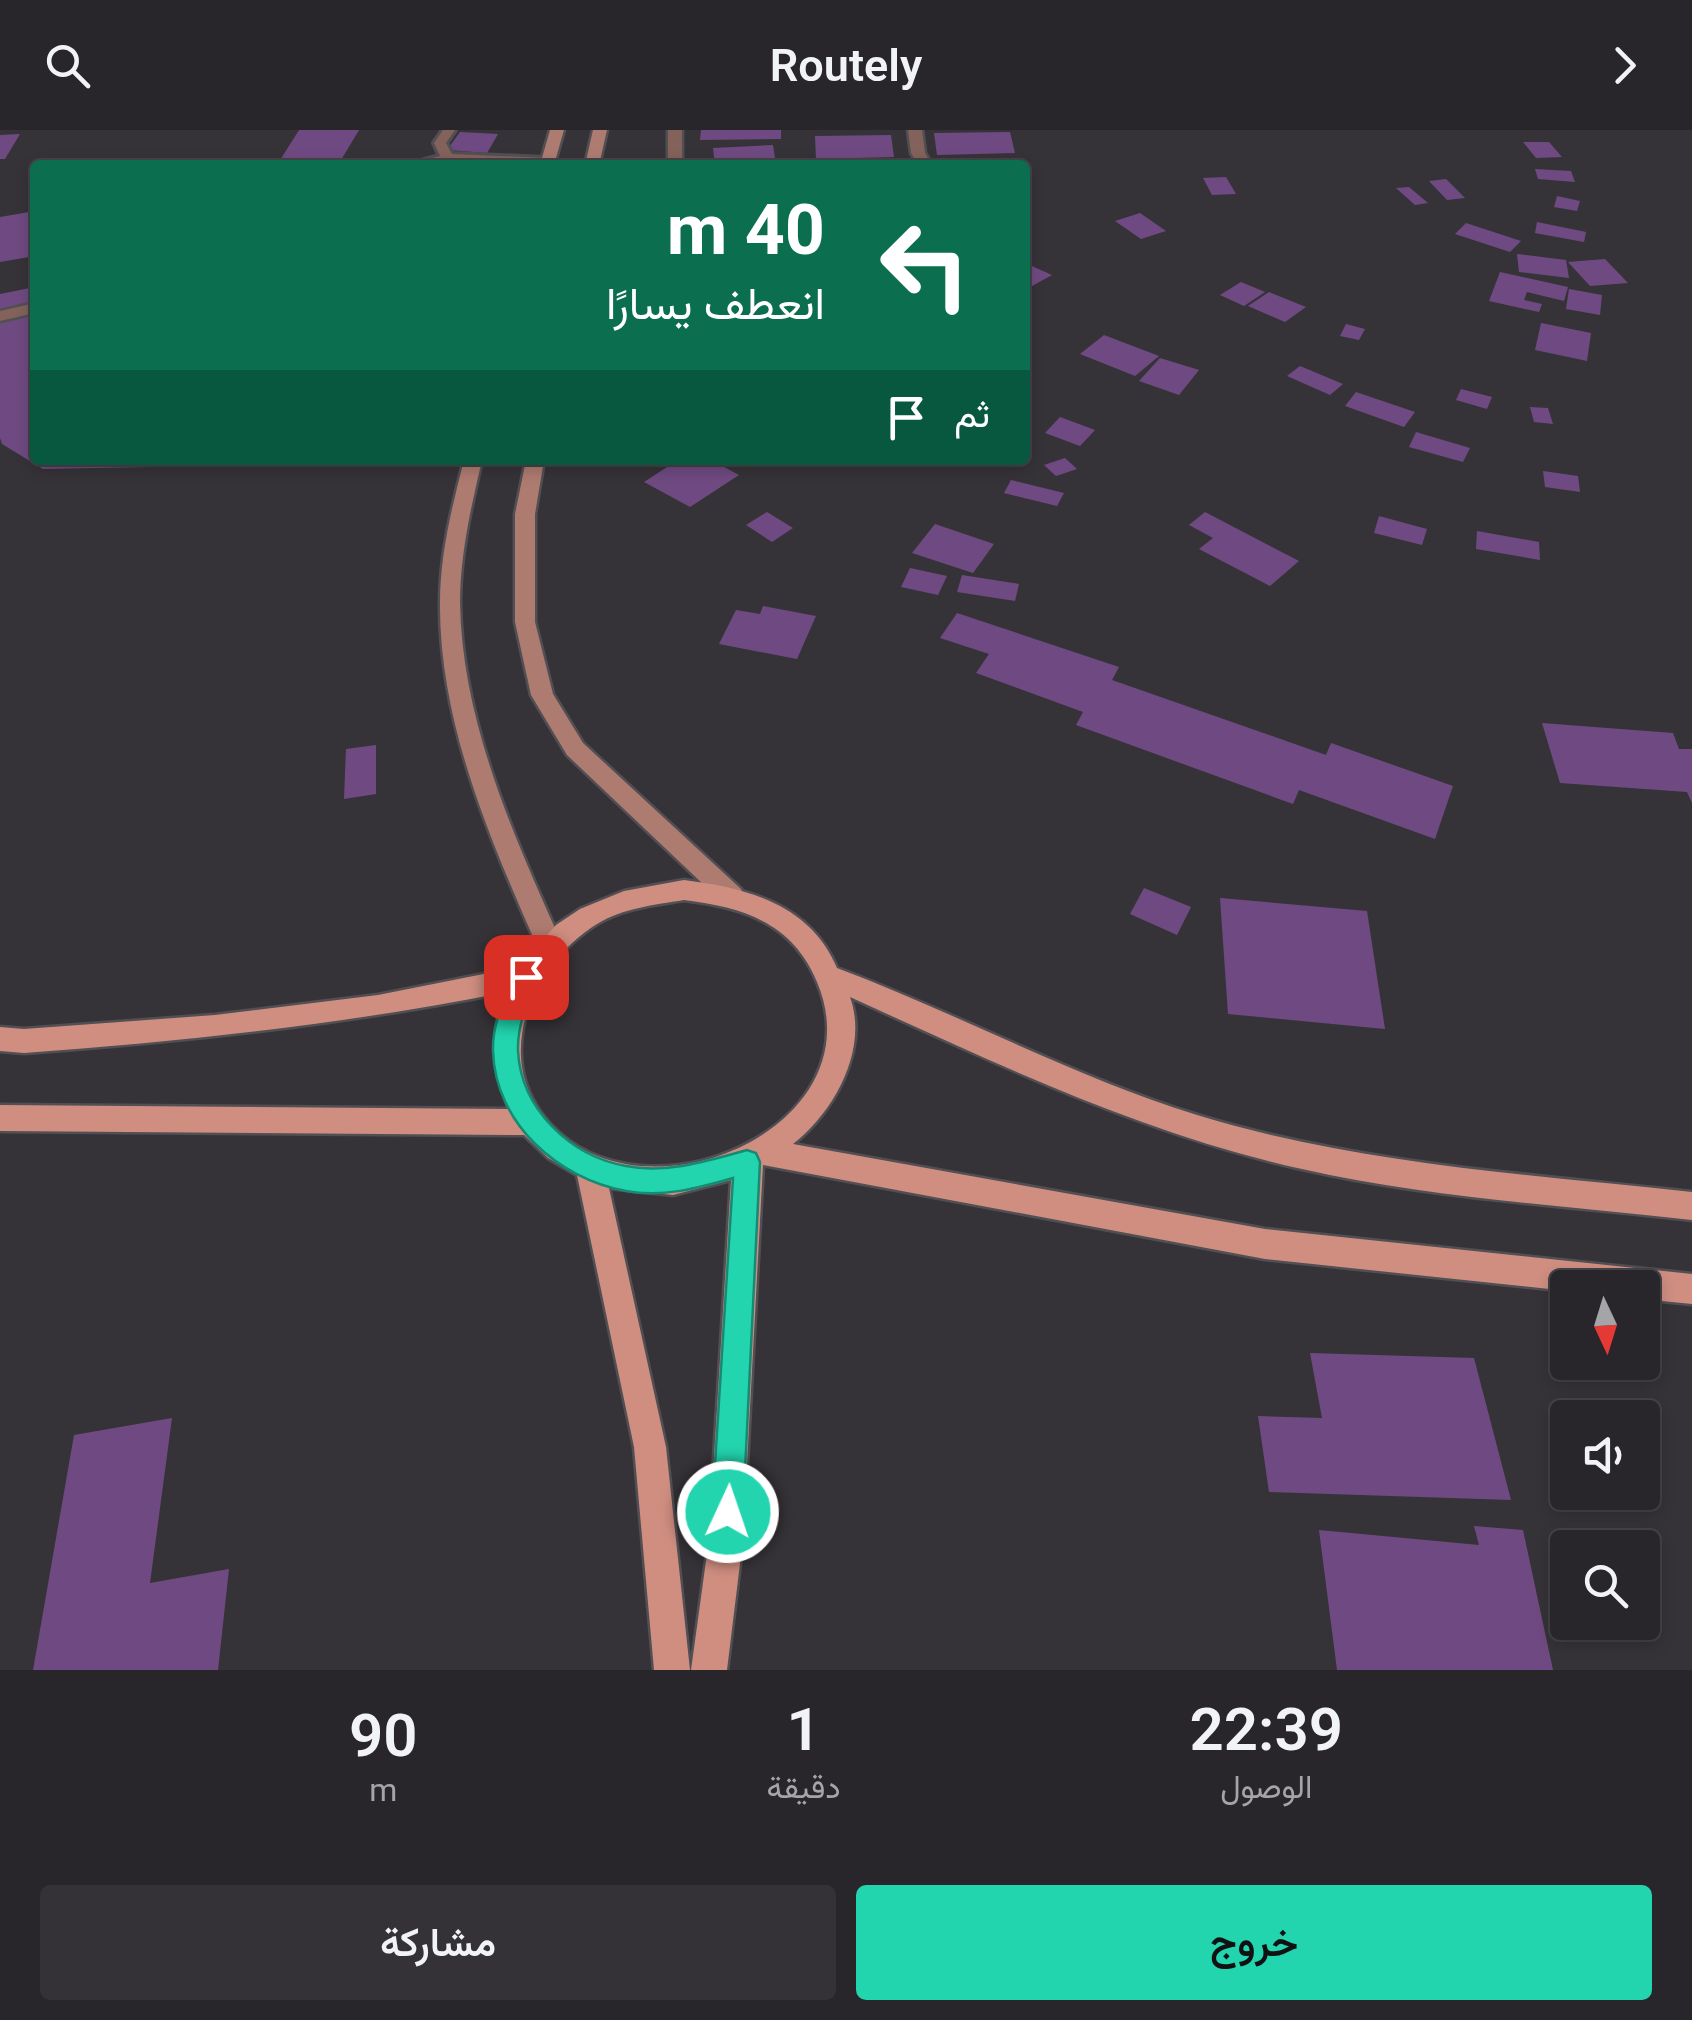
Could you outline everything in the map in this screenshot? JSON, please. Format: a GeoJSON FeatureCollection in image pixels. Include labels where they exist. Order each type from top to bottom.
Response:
{"type":"FeatureCollection","features":[{"type":"Feature","properties":{"kind":"main road"},"geometry":{"type":"LineString","coordinates":[[548,160],[557,130]]}},
{"type":"Feature","properties":{"kind":"main road"},"geometry":{"type":"LineString","coordinates":[[593,160],[600,130]]}},
{"type":"Feature","properties":{"kind":"main road"},"geometry":{"type":"LineString","coordinates":[[472,465],[458,520],[451,624],[476,763],[506,848],[550,946]]}},
{"type":"Feature","properties":{"kind":"main road"},"geometry":{"type":"LineString","coordinates":[[535,465],[525,514],[525,622],[542,695],[575,748],[732,896]]}},
{"type":"Feature","properties":{"kind":"main road"},"geometry":{"type":"LineString","coordinates":[[684,890],[732,896],[775,913],[809,940],[833,977],[842,1013],[840,1051],[826,1090],[800,1124],[755,1157],[708,1176],[668,1182],[627,1179],[590,1168],[556,1148],[530,1122],[512,1088],[506,1050],[511,1013],[526,977],[550,946],[589,916],[635,897],[684,890]]}},
{"type":"Feature","properties":{"kind":"main road"},"geometry":{"type":"LineString","coordinates":[[0,1039],[24,1041],[214,1027],[378,1006],[526,977]]}},
{"type":"Feature","properties":{"kind":"main road"},"geometry":{"type":"LineString","coordinates":[[833,977],[1080,1088],[1165,1119],[1251,1144],[1341,1164],[1692,1206]]}},
{"type":"Feature","properties":{"kind":"main road"},"geometry":{"type":"LineString","coordinates":[[0,1118],[530,1122]]}},
{"type":"Feature","properties":{"kind":"main road"},"geometry":{"type":"LineString","coordinates":[[755,1157],[1265,1244],[1692,1290]]}},
{"type":"Feature","properties":{"kind":"main road"},"geometry":{"type":"LineString","coordinates":[[709,1670],[726,1539],[755,1157]]}},
{"type":"Feature","properties":{"kind":"main road"},"geometry":{"type":"LineString","coordinates":[[590,1168],[650,1447],[672,1670]]}},
{"type":"Feature","properties":{"kind":"street"},"geometry":{"type":"LineString","coordinates":[[675,130],[675,160]]}},
{"type":"Feature","properties":{"kind":"street"},"geometry":{"type":"LineString","coordinates":[[916,130],[922,160]]}},
{"type":"Feature","properties":{"kind":"street"},"geometry":{"type":"LineString","coordinates":[[0,316],[30,309]]}},
{"type":"Feature","properties":{"kind":"lane"},"geometry":{"type":"LineString","coordinates":[[447,158],[440,143],[449,130]]}},
{"type":"Feature","properties":{"kind":"lane"},"geometry":{"type":"LineString","coordinates":[[437,160],[487,160]]}},
{"type":"Feature","properties":{"kind":"building"},"geometry":{"type":"Polygon","coordinates":[[[299,130],[359,130],[341,160],[280,160],[299,130]]]}},
{"type":"Feature","properties":{"kind":"building"},"geometry":{"type":"Polygon","coordinates":[[[701,130],[781,130],[781,139],[700,140],[701,130]]]}},
{"type":"Feature","properties":{"kind":"building"},"geometry":{"type":"Polygon","coordinates":[[[460,132],[498,134],[487,153],[447,150],[460,132]]]}},
{"type":"Feature","properties":{"kind":"building"},"geometry":{"type":"Polygon","coordinates":[[[1010,132],[1015,153],[937,155],[934,133],[1010,132]]]}},
{"type":"Feature","properties":{"kind":"building"},"geometry":{"type":"Polygon","coordinates":[[[20,134],[5,159],[0,159],[0,135],[20,134]]]}},
{"type":"Feature","properties":{"kind":"building"},"geometry":{"type":"Polygon","coordinates":[[[891,135],[894,157],[816,159],[815,136],[891,135]]]}},
{"type":"Feature","properties":{"kind":"building"},"geometry":{"type":"Polygon","coordinates":[[[1523,142],[1549,142],[1562,157],[1536,158],[1523,142]]]}},
{"type":"Feature","properties":{"kind":"building"},"geometry":{"type":"Polygon","coordinates":[[[773,145],[775,160],[714,160],[713,148],[773,145]]]}},
{"type":"Feature","properties":{"kind":"building"},"geometry":{"type":"Polygon","coordinates":[[[1535,169],[1571,171],[1575,182],[1538,179],[1535,169]]]}},
{"type":"Feature","properties":{"kind":"building"},"geometry":{"type":"Polygon","coordinates":[[[1226,177],[1236,194],[1212,195],[1203,178],[1226,177]]]}},
{"type":"Feature","properties":{"kind":"building"},"geometry":{"type":"Polygon","coordinates":[[[1446,179],[1465,198],[1447,200],[1429,181],[1446,179]]]}},
{"type":"Feature","properties":{"kind":"building"},"geometry":{"type":"Polygon","coordinates":[[[1409,187],[1428,203],[1415,205],[1396,188],[1409,187]]]}},
{"type":"Feature","properties":{"kind":"building"},"geometry":{"type":"Polygon","coordinates":[[[1557,196],[1580,201],[1577,211],[1554,207],[1557,196]]]}},
{"type":"Feature","properties":{"kind":"building"},"geometry":{"type":"Polygon","coordinates":[[[30,212],[30,257],[0,262],[0,217],[30,212]]]}},
{"type":"Feature","properties":{"kind":"building"},"geometry":{"type":"Polygon","coordinates":[[[1140,213],[1166,231],[1141,239],[1115,221],[1140,213]]]}},
{"type":"Feature","properties":{"kind":"building"},"geometry":{"type":"Polygon","coordinates":[[[1537,222],[1586,232],[1584,242],[1535,233],[1537,222]]]}},
{"type":"Feature","properties":{"kind":"building"},"geometry":{"type":"Polygon","coordinates":[[[1466,223],[1521,241],[1510,252],[1455,234],[1466,223]]]}},
{"type":"Feature","properties":{"kind":"building"},"geometry":{"type":"Polygon","coordinates":[[[1517,254],[1566,260],[1569,278],[1519,272],[1517,254]]]}},
{"type":"Feature","properties":{"kind":"building"},"geometry":{"type":"Polygon","coordinates":[[[1605,259],[1628,283],[1590,286],[1568,262],[1605,259]]]}},
{"type":"Feature","properties":{"kind":"building"},"geometry":{"type":"Polygon","coordinates":[[[1030,265],[1052,275],[1032,286],[1030,265]]]}},
{"type":"Feature","properties":{"kind":"building"},"geometry":{"type":"Polygon","coordinates":[[[1500,272],[1568,287],[1564,301],[1527,292],[1524,300],[1542,304],[1539,312],[1489,301],[1500,272]]]}},
{"type":"Feature","properties":{"kind":"building"},"geometry":{"type":"Polygon","coordinates":[[[1241,282],[1265,292],[1244,306],[1220,295],[1241,282]]]}},
{"type":"Feature","properties":{"kind":"building"},"geometry":{"type":"Polygon","coordinates":[[[30,288],[30,461],[2,444],[0,438],[0,294],[30,288]]]}},
{"type":"Feature","properties":{"kind":"building"},"geometry":{"type":"Polygon","coordinates":[[[1569,289],[1602,295],[1600,315],[1566,309],[1569,289]]]}},
{"type":"Feature","properties":{"kind":"building"},"geometry":{"type":"Polygon","coordinates":[[[1269,292],[1306,307],[1285,322],[1248,306],[1269,292]]]}},
{"type":"Feature","properties":{"kind":"building"},"geometry":{"type":"Polygon","coordinates":[[[1541,323],[1591,333],[1587,361],[1535,350],[1541,323]]]}},
{"type":"Feature","properties":{"kind":"building"},"geometry":{"type":"Polygon","coordinates":[[[1346,324],[1365,329],[1359,340],[1340,336],[1346,324]]]}},
{"type":"Feature","properties":{"kind":"building"},"geometry":{"type":"Polygon","coordinates":[[[1104,335],[1159,356],[1135,376],[1080,354],[1104,335]]]}},
{"type":"Feature","properties":{"kind":"building"},"geometry":{"type":"Polygon","coordinates":[[[1160,358],[1199,370],[1179,395],[1139,381],[1160,358]]]}},
{"type":"Feature","properties":{"kind":"building"},"geometry":{"type":"Polygon","coordinates":[[[1300,366],[1343,384],[1330,395],[1287,376],[1300,366]]]}},
{"type":"Feature","properties":{"kind":"building"},"geometry":{"type":"Polygon","coordinates":[[[1461,389],[1492,397],[1487,409],[1456,400],[1461,389]]]}},
{"type":"Feature","properties":{"kind":"building"},"geometry":{"type":"Polygon","coordinates":[[[1356,392],[1415,412],[1404,427],[1345,406],[1356,392]]]}},
{"type":"Feature","properties":{"kind":"building"},"geometry":{"type":"Polygon","coordinates":[[[1530,407],[1548,408],[1553,424],[1534,422],[1530,407]]]}},
{"type":"Feature","properties":{"kind":"building"},"geometry":{"type":"Polygon","coordinates":[[[1060,417],[1095,430],[1080,446],[1045,433],[1060,417]]]}},
{"type":"Feature","properties":{"kind":"building"},"geometry":{"type":"Polygon","coordinates":[[[1416,432],[1470,448],[1463,462],[1409,447],[1416,432]]]}},
{"type":"Feature","properties":{"kind":"building"},"geometry":{"type":"Polygon","coordinates":[[[1065,458],[1077,469],[1056,476],[1044,465],[1065,458]]]}},
{"type":"Feature","properties":{"kind":"building"},"geometry":{"type":"Polygon","coordinates":[[[36,465],[256,465],[43,469],[36,465]]]}},
{"type":"Feature","properties":{"kind":"building"},"geometry":{"type":"Polygon","coordinates":[[[670,465],[720,465],[739,475],[690,507],[644,482],[670,465]]]}},
{"type":"Feature","properties":{"kind":"building"},"geometry":{"type":"Polygon","coordinates":[[[1543,471],[1578,476],[1580,492],[1545,487],[1543,471]]]}},
{"type":"Feature","properties":{"kind":"building"},"geometry":{"type":"Polygon","coordinates":[[[1011,480],[1064,493],[1057,506],[1004,493],[1011,480]]]}},
{"type":"Feature","properties":{"kind":"building"},"geometry":{"type":"Polygon","coordinates":[[[767,512],[793,528],[772,542],[746,525],[767,512]]]}},
{"type":"Feature","properties":{"kind":"building"},"geometry":{"type":"Polygon","coordinates":[[[1205,512],[1299,561],[1270,586],[1199,549],[1213,538],[1189,525],[1205,512]]]}},
{"type":"Feature","properties":{"kind":"building"},"geometry":{"type":"Polygon","coordinates":[[[1379,516],[1427,529],[1422,545],[1374,533],[1379,516]]]}},
{"type":"Feature","properties":{"kind":"building"},"geometry":{"type":"Polygon","coordinates":[[[935,524],[994,544],[973,573],[912,553],[935,524]]]}},
{"type":"Feature","properties":{"kind":"building"},"geometry":{"type":"Polygon","coordinates":[[[1477,531],[1539,542],[1540,560],[1476,549],[1477,531]]]}},
{"type":"Feature","properties":{"kind":"building"},"geometry":{"type":"Polygon","coordinates":[[[910,568],[947,576],[938,595],[901,587],[910,568]]]}},
{"type":"Feature","properties":{"kind":"building"},"geometry":{"type":"Polygon","coordinates":[[[962,575],[1019,584],[1015,601],[957,592],[962,575]]]}},
{"type":"Feature","properties":{"kind":"building"},"geometry":{"type":"Polygon","coordinates":[[[763,606],[816,616],[797,659],[719,644],[736,610],[760,614],[763,606]]]}},
{"type":"Feature","properties":{"kind":"building"},"geometry":{"type":"Polygon","coordinates":[[[957,613],[1119,667],[1112,680],[1326,755],[1331,743],[1453,786],[1435,839],[1299,790],[1293,804],[1076,725],[1083,712],[976,673],[989,654],[940,638],[957,613]]]}},
{"type":"Feature","properties":{"kind":"building"},"geometry":{"type":"Polygon","coordinates":[[[1542,723],[1673,733],[1679,749],[1692,749],[1692,803],[1687,792],[1560,783],[1542,723]]]}},
{"type":"Feature","properties":{"kind":"building"},"geometry":{"type":"Polygon","coordinates":[[[376,745],[376,794],[344,799],[346,749],[376,745]]]}},
{"type":"Feature","properties":{"kind":"building"},"geometry":{"type":"Polygon","coordinates":[[[1144,888],[1191,907],[1177,935],[1130,914],[1144,888]]]}},
{"type":"Feature","properties":{"kind":"building"},"geometry":{"type":"Polygon","coordinates":[[[1220,898],[1367,911],[1385,1029],[1228,1014],[1220,898]]]}},
{"type":"Feature","properties":{"kind":"building"},"geometry":{"type":"Polygon","coordinates":[[[1310,1353],[1474,1358],[1511,1500],[1269,1492],[1258,1416],[1322,1418],[1310,1353]]]}},
{"type":"Feature","properties":{"kind":"building"},"geometry":{"type":"Polygon","coordinates":[[[172,1418],[150,1583],[229,1569],[218,1670],[33,1670],[74,1435],[172,1418]]]}},
{"type":"Feature","properties":{"kind":"building"},"geometry":{"type":"Polygon","coordinates":[[[1474,1526],[1523,1530],[1553,1670],[1337,1670],[1319,1530],[1479,1545],[1474,1526]]]}},
{"type":"Feature","properties":{"kind":"route"},"geometry":{"type":"LineString","coordinates":[[526,977],[511,1013],[506,1050],[512,1088],[530,1122],[556,1148],[590,1168],[627,1179],[668,1182],[708,1176],[747,1162],[728,1512]]}}]}
